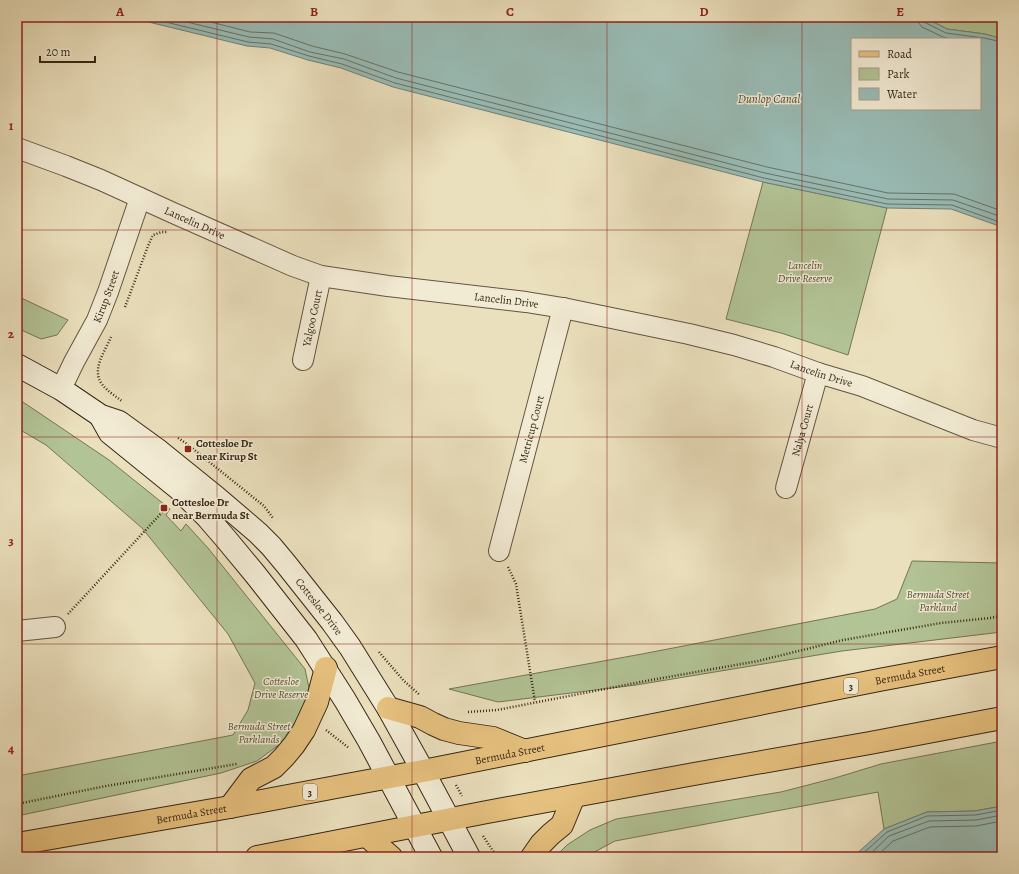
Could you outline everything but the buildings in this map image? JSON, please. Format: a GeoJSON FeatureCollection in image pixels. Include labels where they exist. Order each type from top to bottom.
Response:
{"type":"FeatureCollection","features":[{"type":"Feature","properties":{"kind":"main road","name":"Cottesloe Drive"},"geometry":{"type":"LineString","coordinates":[[17,365],[61,389],[100,416],[119,422],[159,451],[216,497],[271,546],[332,622],[350,647],[388,708],[469,857]]}},
{"type":"Feature","properties":{"kind":"main road","name":"Cottesloe Drive"},"geometry":{"type":"LineString","coordinates":[[100,416],[110,433],[179,489],[207,517],[226,538],[306,639],[326,668],[369,741],[431,857]]}},
{"type":"Feature","properties":{"kind":"main road","name":"Bermuda Street"},"geometry":{"type":"LineString","coordinates":[[17,844],[230,807],[423,771],[1002,657]]}},
{"type":"Feature","properties":{"kind":"main road"},"geometry":{"type":"LineString","coordinates":[[230,807],[251,779],[274,767],[294,745],[304,730],[317,702],[326,668]]}},
{"type":"Feature","properties":{"kind":"main road"},"geometry":{"type":"LineString","coordinates":[[388,708],[420,717],[444,729],[459,733],[493,738],[525,751]]}},
{"type":"Feature","properties":{"kind":"main road"},"geometry":{"type":"LineString","coordinates":[[258,857],[472,815],[1002,718]]}},
{"type":"Feature","properties":{"kind":"main road"},"geometry":{"type":"LineString","coordinates":[[532,857],[541,844],[562,825],[574,796]]}},
{"type":"Feature","properties":{"kind":"main road"},"geometry":{"type":"LineString","coordinates":[[367,836],[391,857]]}},
{"type":"Feature","properties":{"kind":"street","name":"Lancelin Drive"},"geometry":{"type":"LineString","coordinates":[[17,148],[94,177],[293,266],[321,276],[563,308],[681,332],[734,345],[862,386],[973,430],[1002,438]]}},
{"type":"Feature","properties":{"kind":"street","name":"Kirup Street"},"geometry":{"type":"LineString","coordinates":[[61,389],[96,320],[108,292],[140,198]]}},
{"type":"Feature","properties":{"kind":"street","name":"Yalgoo Court"},"geometry":{"type":"LineString","coordinates":[[303,360],[321,276]]}},
{"type":"Feature","properties":{"kind":"street","name":"Metricup Court"},"geometry":{"type":"LineString","coordinates":[[499,550],[563,308]]}},
{"type":"Feature","properties":{"kind":"street","name":"Nalya Court"},"geometry":{"type":"LineString","coordinates":[[786,488],[818,373]]}},
{"type":"Feature","properties":{"kind":"street"},"geometry":{"type":"LineString","coordinates":[[17,631],[55,628]]}},
{"type":"Feature","properties":{"kind":"path"},"geometry":{"type":"LineString","coordinates":[[123,311],[148,246],[154,235],[162,232],[170,232],[179,216]]}},
{"type":"Feature","properties":{"kind":"path"},"geometry":{"type":"LineString","coordinates":[[114,331],[98,365],[98,373],[101,384],[127,404]]}},
{"type":"Feature","properties":{"kind":"path"},"geometry":{"type":"LineString","coordinates":[[55,628],[166,508]]}},
{"type":"Feature","properties":{"kind":"path"},"geometry":{"type":"LineString","coordinates":[[499,550],[516,584],[536,702]]}},
{"type":"Feature","properties":{"kind":"path"},"geometry":{"type":"LineString","coordinates":[[464,712],[497,710],[758,660],[843,640],[941,623],[1002,616]]}},
{"type":"Feature","properties":{"kind":"path"},"geometry":{"type":"LineString","coordinates":[[325,729],[353,751]]}},
{"type":"Feature","properties":{"kind":"path"},"geometry":{"type":"LineString","coordinates":[[17,804],[106,786],[238,763]]}},
{"type":"Feature","properties":{"kind":"path"},"geometry":{"type":"LineString","coordinates":[[447,766],[472,815]]}},
{"type":"Feature","properties":{"kind":"path"},"geometry":{"type":"LineString","coordinates":[[482,835],[496,857]]}},
{"type":"Feature","properties":{"kind":"green space"},"geometry":{"type":"Polygon","coordinates":[[[923,17],[1002,17],[1002,39],[985,34],[947,29],[923,17]]]}},
{"type":"Feature","properties":{"kind":"green space","name":"Lancelin Drive Reserve"},"geometry":{"type":"Polygon","coordinates":[[[763,182],[887,208],[848,355],[781,333],[726,319],[763,182]]]}},
{"type":"Feature","properties":{"kind":"green space"},"geometry":{"type":"Polygon","coordinates":[[[17,296],[68,320],[57,335],[41,339],[17,328],[17,296]]]}},
{"type":"Feature","properties":{"kind":"green space"},"geometry":{"type":"Polygon","coordinates":[[[17,398],[109,460],[170,509],[166,515],[181,531],[186,524],[208,548],[305,669],[309,688],[298,718],[284,741],[257,761],[221,773],[17,816],[17,776],[233,735],[248,710],[255,683],[228,634],[142,528],[46,445],[17,428],[17,398]]]}},
{"type":"Feature","properties":{"kind":"green space","name":"Bermuda Street Parkland"},"geometry":{"type":"Polygon","coordinates":[[[912,561],[1002,563],[1002,632],[842,651],[636,685],[498,702],[449,689],[642,654],[875,609],[897,599],[912,561]]]}},
{"type":"Feature","properties":{"kind":"green space"},"geometry":{"type":"Polygon","coordinates":[[[1002,741],[1002,806],[975,811],[927,812],[884,829],[878,792],[615,841],[585,857],[555,857],[567,845],[590,830],[616,819],[781,792],[881,764],[1002,741]]]}},
{"type":"Feature","properties":{"kind":"water","name":"Dunlop Canal"},"geometry":{"type":"Polygon","coordinates":[[[128,17],[923,17],[947,29],[985,34],[1002,39],[1002,227],[951,209],[887,208],[763,182],[393,87],[341,68],[308,60],[270,48],[247,46],[128,17]]]}},
{"type":"Feature","properties":{"kind":"water"},"geometry":{"type":"Polygon","coordinates":[[[1002,806],[1002,857],[853,857],[884,829],[927,812],[975,811],[1002,806]]]}},
{"type":"Feature","properties":{"kind":"place","name":"Cottesloe Dr near Kirup St"},"geometry":{"type":"Point","coordinates":[188,449]}},
{"type":"Feature","properties":{"kind":"place","name":"Cottesloe Dr near Bermuda St"},"geometry":{"type":"Point","coordinates":[164,508]}},
{"type":"Feature","properties":{"kind":"park label","name":"Cottesloe Drive Reserve"},"geometry":{"type":"Point","coordinates":[281,687]}},
{"type":"Feature","properties":{"kind":"park label","name":"Bermuda Street Parklands"},"geometry":{"type":"Point","coordinates":[259,732]}}]}
